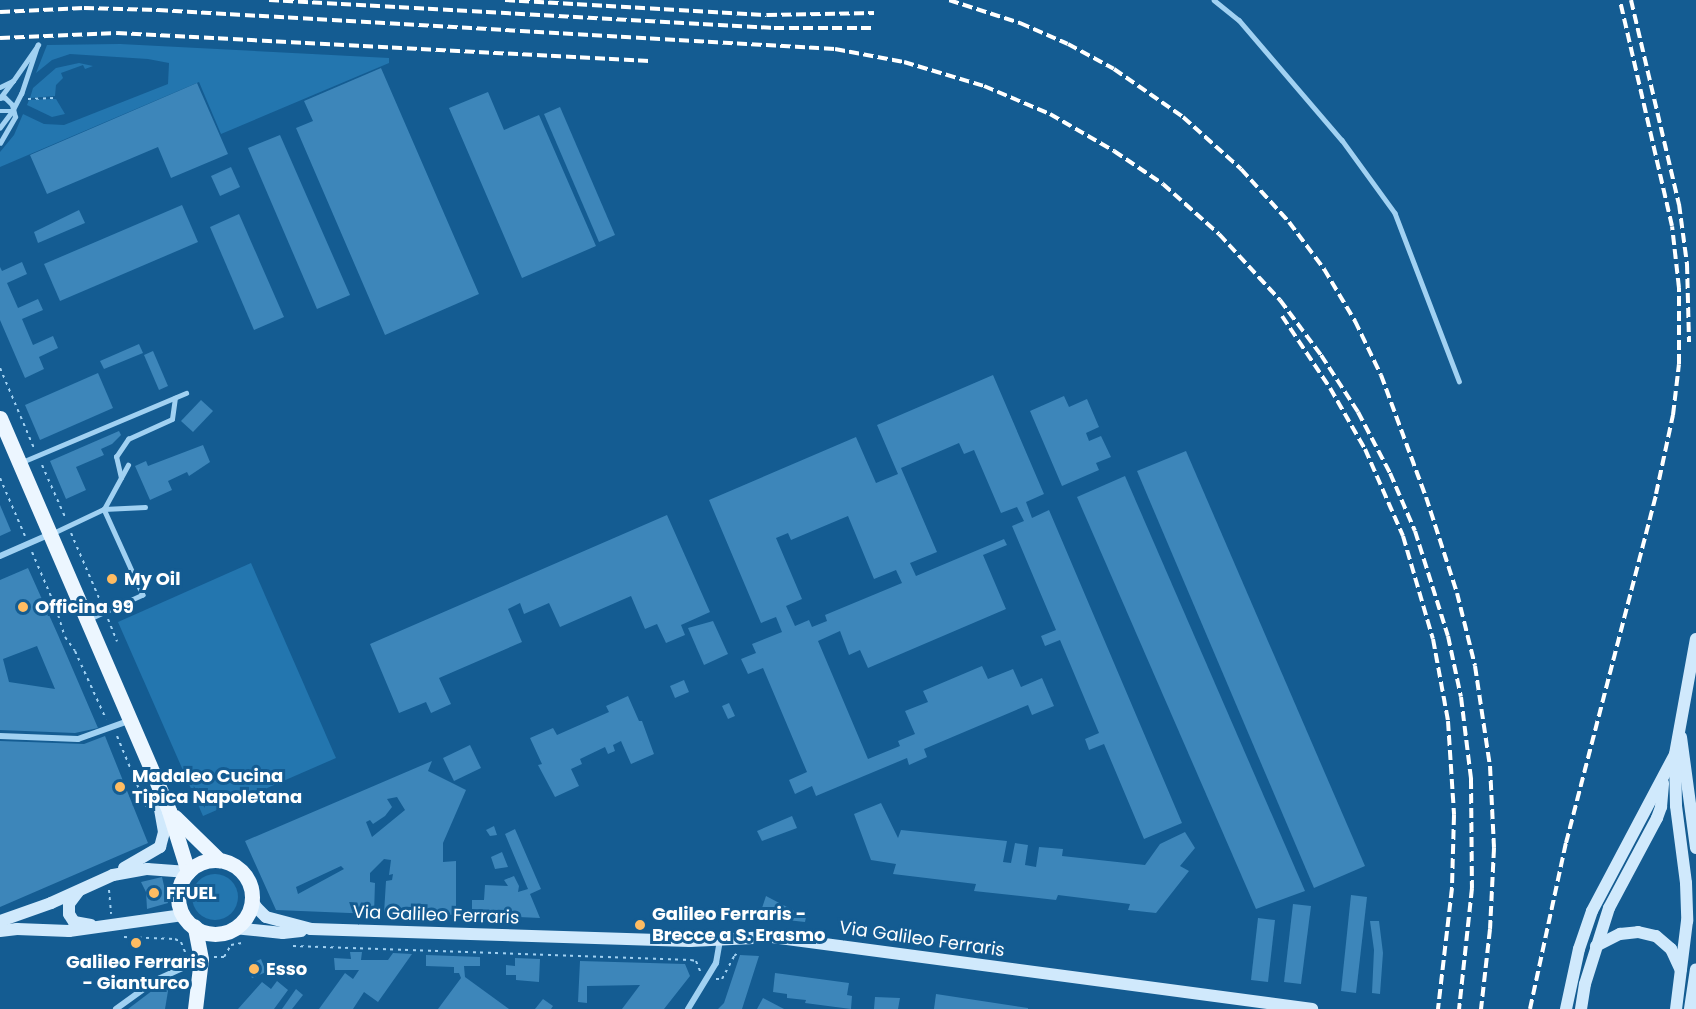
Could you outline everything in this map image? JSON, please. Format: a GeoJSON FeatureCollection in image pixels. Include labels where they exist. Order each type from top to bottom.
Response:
{"type":"FeatureCollection","features":[{"type":"Feature","properties":{"kind":"main road"},"geometry":{"type":"LineString","coordinates":[[0,417],[169,811],[188,872]]}},
{"type":"Feature","properties":{"kind":"main road"},"geometry":{"type":"LineString","coordinates":[[1566,1009],[1576,959],[1592,911],[1675,754],[1696,639]]}},
{"type":"Feature","properties":{"kind":"main road"},"geometry":{"type":"LineString","coordinates":[[1680,732],[1696,848]]}},
{"type":"Feature","properties":{"kind":"main road"},"geometry":{"type":"LineString","coordinates":[[1675,754],[1676,806],[1687,921],[1676,1009]]}},
{"type":"Feature","properties":{"kind":"main road"},"geometry":{"type":"LineString","coordinates":[[0,921],[84,888],[156,852],[163,841],[162,816],[151,770]]}},
{"type":"Feature","properties":{"kind":"main road"},"geometry":{"type":"LineString","coordinates":[[1581,1009],[1596,946],[1609,908],[1661,807],[1663,778]]}},
{"type":"Feature","properties":{"kind":"main road"},"geometry":{"type":"LineString","coordinates":[[169,811],[219,860]]}},
{"type":"Feature","properties":{"kind":"main road"},"geometry":{"type":"LineString","coordinates":[[219,860],[230,863],[243,873],[249,883],[252,900],[246,916],[234,928],[217,933],[195,927],[183,915],[179,892],[188,872],[202,863],[219,860]]}},
{"type":"Feature","properties":{"kind":"main road"},"geometry":{"type":"LineString","coordinates":[[113,874],[147,869],[188,872]]}},
{"type":"Feature","properties":{"kind":"main road"},"geometry":{"type":"LineString","coordinates":[[84,888],[72,898],[69,910],[71,918],[84,925],[183,915]]}},
{"type":"Feature","properties":{"kind":"main road","name":"Via Galileo Ferraris"},"geometry":{"type":"LineString","coordinates":[[252,900],[266,917],[311,929]]}},
{"type":"Feature","properties":{"kind":"main road"},"geometry":{"type":"LineString","coordinates":[[0,931],[17,928],[69,931],[108,921]]}},
{"type":"Feature","properties":{"kind":"main road"},"geometry":{"type":"LineString","coordinates":[[195,927],[202,957],[195,1009]]}},
{"type":"Feature","properties":{"kind":"main road","name":"Via Galileo Ferraris"},"geometry":{"type":"LineString","coordinates":[[234,928],[283,933],[311,929],[690,941],[772,937],[1312,1009]]}},
{"type":"Feature","properties":{"kind":"main road"},"geometry":{"type":"LineString","coordinates":[[1596,946],[1620,934],[1638,932],[1656,936],[1671,949],[1682,970]]}},
{"type":"Feature","properties":{"kind":"main road"},"geometry":{"type":"LineString","coordinates":[[202,957],[217,933]]}},
{"type":"Feature","properties":{"kind":"main road"},"geometry":{"type":"LineString","coordinates":[[1690,1009],[1696,969]]}},
{"type":"Feature","properties":{"kind":"street"},"geometry":{"type":"LineString","coordinates":[[0,556],[50,534]]}},
{"type":"Feature","properties":{"kind":"street"},"geometry":{"type":"LineString","coordinates":[[0,736],[78,739],[131,720]]}},
{"type":"Feature","properties":{"kind":"street"},"geometry":{"type":"LineString","coordinates":[[688,1009],[716,963],[720,939]]}},
{"type":"Feature","properties":{"kind":"street"},"geometry":{"type":"LineString","coordinates":[[116,1009],[156,980],[202,957]]}},
{"type":"Feature","properties":{"kind":"lane"},"geometry":{"type":"LineString","coordinates":[[1214,0],[1239,20],[1342,140],[1395,213],[1404,231],[1440,336],[1459,381]]}},
{"type":"Feature","properties":{"kind":"lane"},"geometry":{"type":"LineString","coordinates":[[0,128],[14,111],[38,45],[0,98],[8,100],[14,111],[15,117],[9,131],[0,142]]}},
{"type":"Feature","properties":{"kind":"lane"},"geometry":{"type":"LineString","coordinates":[[0,87],[13,81]]}},
{"type":"Feature","properties":{"kind":"lane"},"geometry":{"type":"LineString","coordinates":[[0,111],[14,111]]}},
{"type":"Feature","properties":{"kind":"lane"},"geometry":{"type":"LineString","coordinates":[[20,464],[186,393]]}},
{"type":"Feature","properties":{"kind":"lane"},"geometry":{"type":"LineString","coordinates":[[121,478],[116,457],[128,439],[172,419],[175,398]]}},
{"type":"Feature","properties":{"kind":"lane"},"geometry":{"type":"LineString","coordinates":[[104,509],[128,465]]}},
{"type":"Feature","properties":{"kind":"lane"},"geometry":{"type":"LineString","coordinates":[[50,534],[104,509],[145,507]]}},
{"type":"Feature","properties":{"kind":"lane"},"geometry":{"type":"LineString","coordinates":[[88,620],[143,595],[104,509]]}},
{"type":"Feature","properties":{"kind":"path"},"geometry":{"type":"LineString","coordinates":[[0,368],[33,445]]}},
{"type":"Feature","properties":{"kind":"path"},"geometry":{"type":"LineString","coordinates":[[39,459],[117,641]]}},
{"type":"Feature","properties":{"kind":"path"},"geometry":{"type":"LineString","coordinates":[[0,478],[24,532]]}},
{"type":"Feature","properties":{"kind":"path"},"geometry":{"type":"LineString","coordinates":[[35,558],[56,608],[65,637],[75,651],[106,720]]}},
{"type":"Feature","properties":{"kind":"path"},"geometry":{"type":"LineString","coordinates":[[116,734],[147,809]]}},
{"type":"Feature","properties":{"kind":"path"},"geometry":{"type":"LineString","coordinates":[[108,921],[109,887]]}},
{"type":"Feature","properties":{"kind":"path"},"geometry":{"type":"LineString","coordinates":[[116,937],[175,939],[181,942],[184,951],[202,957],[224,957],[235,944],[244,943]]}},
{"type":"Feature","properties":{"kind":"path"},"geometry":{"type":"LineString","coordinates":[[289,946],[691,960],[696,961],[701,972]]}},
{"type":"Feature","properties":{"kind":"path"},"geometry":{"type":"LineString","coordinates":[[717,980],[722,979],[736,953],[744,951]]}},
{"type":"Feature","properties":{"kind":"shaded area"},"geometry":{"type":"Polygon","coordinates":[[[120,44],[389,58],[389,63],[221,134],[199,82],[0,167],[0,152],[14,135],[23,114],[44,124],[64,125],[168,84],[169,63],[148,59],[70,54],[52,60],[36,73],[47,45],[120,44]]]}},
{"type":"Feature","properties":{"kind":"shaded area"},"geometry":{"type":"Polygon","coordinates":[[[79,63],[93,66],[85,69],[83,65],[61,73],[63,78],[56,85],[55,96],[30,98],[33,88],[56,68],[79,63]]]}},
{"type":"Feature","properties":{"kind":"shaded area"},"geometry":{"type":"Polygon","coordinates":[[[56,99],[65,114],[52,117],[27,105],[29,100],[56,99]]]}},
{"type":"Feature","properties":{"kind":"shaded area"},"geometry":{"type":"Polygon","coordinates":[[[251,563],[336,758],[203,816],[118,622],[251,563]]]}},
{"type":"Feature","properties":{"kind":"shaded area"},"geometry":{"type":"Polygon","coordinates":[[[215,874],[231,881],[238,897],[231,913],[215,920],[199,913],[192,897],[199,881],[215,874]]]}},
{"type":"Feature","properties":{"kind":"building"},"geometry":{"type":"Polygon","coordinates":[[[381,68],[479,294],[385,335],[296,128],[313,121],[304,101],[381,68]]]}},
{"type":"Feature","properties":{"kind":"building"},"geometry":{"type":"Polygon","coordinates":[[[197,83],[228,154],[171,178],[158,147],[47,194],[30,155],[197,83]]]}},
{"type":"Feature","properties":{"kind":"building"},"geometry":{"type":"Polygon","coordinates":[[[488,92],[504,130],[539,115],[596,246],[522,278],[449,108],[488,92]]]}},
{"type":"Feature","properties":{"kind":"building"},"geometry":{"type":"Polygon","coordinates":[[[560,107],[615,235],[599,242],[544,114],[560,107]]]}},
{"type":"Feature","properties":{"kind":"building"},"geometry":{"type":"Polygon","coordinates":[[[280,135],[350,295],[317,309],[248,148],[280,135]]]}},
{"type":"Feature","properties":{"kind":"building"},"geometry":{"type":"Polygon","coordinates":[[[231,167],[240,187],[220,196],[211,176],[231,167]]]}},
{"type":"Feature","properties":{"kind":"building"},"geometry":{"type":"Polygon","coordinates":[[[182,205],[198,242],[60,301],[44,264],[182,205]]]}},
{"type":"Feature","properties":{"kind":"building"},"geometry":{"type":"Polygon","coordinates":[[[79,210],[85,223],[38,243],[34,232],[79,210]]]}},
{"type":"Feature","properties":{"kind":"building"},"geometry":{"type":"Polygon","coordinates":[[[239,214],[284,317],[254,330],[210,227],[239,214]]]}},
{"type":"Feature","properties":{"kind":"building"},"geometry":{"type":"Polygon","coordinates":[[[22,262],[27,274],[7,283],[18,308],[38,299],[43,310],[22,319],[33,345],[53,336],[58,348],[39,357],[44,369],[25,378],[0,320],[0,267],[2,271],[22,262]]]}},
{"type":"Feature","properties":{"kind":"building"},"geometry":{"type":"Polygon","coordinates":[[[139,344],[143,353],[104,369],[100,361],[139,344]]]}},
{"type":"Feature","properties":{"kind":"building"},"geometry":{"type":"Polygon","coordinates":[[[153,351],[168,386],[159,390],[144,355],[153,351]]]}},
{"type":"Feature","properties":{"kind":"building"},"geometry":{"type":"Polygon","coordinates":[[[98,373],[113,408],[40,440],[25,405],[98,373]]]}},
{"type":"Feature","properties":{"kind":"building"},"geometry":{"type":"Polygon","coordinates":[[[993,375],[1044,494],[1026,502],[1032,518],[1049,510],[1182,823],[1144,839],[1104,744],[1089,750],[1085,739],[1099,733],[1060,640],[1045,646],[1041,636],[1056,630],[1012,526],[1024,521],[1017,507],[1001,513],[974,450],[964,454],[959,443],[901,468],[937,552],[910,563],[916,576],[1004,539],[1007,545],[983,555],[1006,609],[868,668],[860,650],[849,655],[840,631],[818,641],[868,759],[900,746],[898,741],[915,734],[905,711],[928,702],[923,691],[982,666],[988,679],[1013,669],[1021,687],[1042,678],[1054,706],[1032,715],[1028,705],[924,749],[927,757],[909,765],[907,758],[816,796],[812,786],[795,794],[789,780],[807,772],[763,668],[748,674],[741,659],[756,653],[752,644],[782,632],[776,617],[761,623],[709,500],[856,437],[876,483],[898,474],[877,425],[993,375]],[[848,516],[791,540],[788,533],[776,538],[802,599],[786,606],[795,626],[809,620],[812,627],[827,621],[825,615],[902,583],[896,570],[874,579],[848,516]]]}},
{"type":"Feature","properties":{"kind":"building"},"geometry":{"type":"Polygon","coordinates":[[[1064,396],[1069,407],[1087,399],[1099,427],[1086,433],[1089,441],[1101,436],[1111,457],[1096,463],[1099,470],[1062,486],[1030,411],[1064,396]]]}},
{"type":"Feature","properties":{"kind":"building"},"geometry":{"type":"Polygon","coordinates":[[[201,400],[213,411],[193,432],[181,421],[201,400]]]}},
{"type":"Feature","properties":{"kind":"building"},"geometry":{"type":"Polygon","coordinates":[[[119,431],[121,435],[112,444],[101,449],[104,455],[76,467],[86,490],[66,499],[50,461],[119,431]]]}},
{"type":"Feature","properties":{"kind":"building"},"geometry":{"type":"Polygon","coordinates":[[[203,445],[210,462],[189,476],[187,472],[168,481],[172,490],[150,500],[135,466],[146,461],[148,466],[203,445]]]}},
{"type":"Feature","properties":{"kind":"building"},"geometry":{"type":"Polygon","coordinates":[[[1186,451],[1365,866],[1314,888],[1137,471],[1186,451]]]}},
{"type":"Feature","properties":{"kind":"building"},"geometry":{"type":"Polygon","coordinates":[[[1125,476],[1305,891],[1256,909],[1077,497],[1125,476]]]}},
{"type":"Feature","properties":{"kind":"building"},"geometry":{"type":"Polygon","coordinates":[[[0,505],[11,531],[0,536],[0,505]]]}},
{"type":"Feature","properties":{"kind":"building"},"geometry":{"type":"Polygon","coordinates":[[[667,515],[710,612],[681,625],[685,635],[666,643],[657,624],[645,629],[631,596],[560,627],[549,603],[524,614],[520,603],[508,609],[522,642],[439,678],[451,704],[431,713],[426,702],[399,713],[370,644],[667,515]]]}},
{"type":"Feature","properties":{"kind":"building"},"geometry":{"type":"Polygon","coordinates":[[[28,568],[98,728],[75,733],[0,730],[0,580],[28,568]],[[37,646],[3,659],[9,682],[55,689],[37,646]]]}},
{"type":"Feature","properties":{"kind":"building"},"geometry":{"type":"Polygon","coordinates":[[[713,621],[728,654],[704,665],[688,628],[713,621]]]}},
{"type":"Feature","properties":{"kind":"building"},"geometry":{"type":"Polygon","coordinates":[[[684,680],[689,692],[675,698],[670,686],[684,680]]]}},
{"type":"Feature","properties":{"kind":"building"},"geometry":{"type":"Polygon","coordinates":[[[628,696],[639,721],[642,721],[654,754],[631,764],[621,741],[613,745],[615,751],[608,754],[605,747],[580,759],[582,764],[571,769],[579,786],[555,797],[538,765],[542,764],[530,738],[553,728],[557,735],[609,712],[606,706],[628,696]]]}},
{"type":"Feature","properties":{"kind":"building"},"geometry":{"type":"Polygon","coordinates":[[[729,703],[735,716],[728,719],[722,706],[729,703]]]}},
{"type":"Feature","properties":{"kind":"building"},"geometry":{"type":"Polygon","coordinates":[[[105,736],[148,843],[0,907],[0,741],[84,744],[105,736]]]}},
{"type":"Feature","properties":{"kind":"building"},"geometry":{"type":"Polygon","coordinates":[[[470,745],[481,768],[454,781],[443,758],[470,745]]]}},
{"type":"Feature","properties":{"kind":"building"},"geometry":{"type":"Polygon","coordinates":[[[432,761],[428,771],[466,790],[443,843],[443,862],[456,861],[456,915],[384,913],[386,881],[392,880],[393,874],[389,875],[391,860],[384,859],[370,873],[370,882],[375,883],[374,914],[276,910],[245,841],[432,761]],[[397,797],[387,799],[392,807],[385,816],[373,824],[370,820],[366,822],[372,837],[405,810],[397,797]],[[341,866],[296,887],[298,894],[344,869],[341,866]]]}},
{"type":"Feature","properties":{"kind":"building"},"geometry":{"type":"Polygon","coordinates":[[[881,803],[898,838],[901,830],[1007,841],[1003,862],[1011,863],[1015,843],[1028,845],[1025,865],[1036,867],[1039,847],[1063,849],[1062,856],[1145,865],[1160,844],[1185,832],[1195,848],[1180,866],[1189,871],[1156,913],[1128,910],[1130,904],[1058,895],[1056,900],[974,891],[976,884],[893,874],[896,864],[871,860],[854,814],[881,803]]]}},
{"type":"Feature","properties":{"kind":"building"},"geometry":{"type":"Polygon","coordinates":[[[792,816],[797,828],[762,841],[757,831],[792,816]]]}},
{"type":"Feature","properties":{"kind":"building"},"geometry":{"type":"Polygon","coordinates":[[[494,826],[497,835],[490,836],[486,830],[494,826]]]}},
{"type":"Feature","properties":{"kind":"building"},"geometry":{"type":"Polygon","coordinates":[[[515,829],[541,889],[530,894],[540,918],[472,915],[472,900],[484,900],[485,885],[508,886],[504,880],[514,876],[519,886],[518,892],[528,889],[505,834],[515,829]]]}},
{"type":"Feature","properties":{"kind":"building"},"geometry":{"type":"Polygon","coordinates":[[[502,852],[508,867],[495,869],[491,857],[502,852]]]}},
{"type":"Feature","properties":{"kind":"building"},"geometry":{"type":"Polygon","coordinates":[[[162,877],[168,903],[147,909],[146,892],[141,882],[162,877]]]}},
{"type":"Feature","properties":{"kind":"building"},"geometry":{"type":"Polygon","coordinates":[[[1351,895],[1367,897],[1356,993],[1341,991],[1351,895]]]}},
{"type":"Feature","properties":{"kind":"building"},"geometry":{"type":"Polygon","coordinates":[[[766,896],[806,917],[805,922],[759,917],[766,896]]]}},
{"type":"Feature","properties":{"kind":"building"},"geometry":{"type":"Polygon","coordinates":[[[1293,904],[1311,906],[1301,984],[1284,982],[1293,904]]]}},
{"type":"Feature","properties":{"kind":"building"},"geometry":{"type":"Polygon","coordinates":[[[1258,918],[1275,920],[1268,982],[1251,980],[1258,918]]]}},
{"type":"Feature","properties":{"kind":"building"},"geometry":{"type":"Polygon","coordinates":[[[1370,921],[1379,921],[1383,953],[1380,994],[1372,993],[1374,950],[1370,921]]]}},
{"type":"Feature","properties":{"kind":"building"},"geometry":{"type":"Polygon","coordinates":[[[350,952],[362,952],[361,960],[388,960],[393,953],[412,954],[378,1002],[364,992],[353,1009],[319,1009],[345,973],[353,979],[359,970],[335,970],[334,958],[351,959],[350,952]]]}},
{"type":"Feature","properties":{"kind":"building"},"geometry":{"type":"Polygon","coordinates":[[[426,955],[480,957],[480,966],[464,966],[465,977],[509,1009],[438,1009],[461,978],[459,973],[454,973],[454,967],[426,966],[426,955]]]}},
{"type":"Feature","properties":{"kind":"building"},"geometry":{"type":"Polygon","coordinates":[[[740,955],[759,956],[742,1009],[718,1009],[724,1003],[740,955]]]}},
{"type":"Feature","properties":{"kind":"building"},"geometry":{"type":"Polygon","coordinates":[[[515,958],[540,959],[539,982],[516,980],[516,975],[506,975],[506,965],[515,966],[515,958]]]}},
{"type":"Feature","properties":{"kind":"building"},"geometry":{"type":"Polygon","coordinates":[[[261,959],[266,972],[252,978],[247,965],[261,959]]]}},
{"type":"Feature","properties":{"kind":"building"},"geometry":{"type":"Polygon","coordinates":[[[580,961],[685,964],[690,976],[664,1009],[622,1009],[640,985],[587,986],[587,1003],[578,1002],[580,961]]]}},
{"type":"Feature","properties":{"kind":"building"},"geometry":{"type":"Polygon","coordinates":[[[775,973],[849,983],[847,995],[852,996],[851,1009],[805,1003],[806,1000],[787,998],[787,994],[773,992],[775,973]]]}},
{"type":"Feature","properties":{"kind":"building"},"geometry":{"type":"Polygon","coordinates":[[[277,981],[288,990],[274,1009],[238,1009],[262,982],[271,989],[277,981]]]}},
{"type":"Feature","properties":{"kind":"building"},"geometry":{"type":"Polygon","coordinates":[[[161,984],[169,985],[165,1009],[128,1009],[161,984]]]}},
{"type":"Feature","properties":{"kind":"building"},"geometry":{"type":"Polygon","coordinates":[[[296,989],[303,995],[292,1009],[282,1009],[296,989]]]}},
{"type":"Feature","properties":{"kind":"building"},"geometry":{"type":"Polygon","coordinates":[[[936,994],[1028,1008],[1028,1009],[934,1009],[936,994]]]}},
{"type":"Feature","properties":{"kind":"building"},"geometry":{"type":"Polygon","coordinates":[[[875,997],[900,998],[898,1009],[874,1009],[875,997]]]}},
{"type":"Feature","properties":{"kind":"building"},"geometry":{"type":"Polygon","coordinates":[[[763,998],[784,1009],[757,1009],[763,998]]]}},
{"type":"Feature","properties":{"kind":"building"},"geometry":{"type":"Polygon","coordinates":[[[543,999],[553,1006],[551,1009],[535,1009],[543,999]]]}},
{"type":"Feature","properties":{"kind":"railway"},"geometry":{"type":"LineString","coordinates":[[269,0],[774,28],[876,28]]}},
{"type":"Feature","properties":{"kind":"railway"},"geometry":{"type":"LineString","coordinates":[[505,0],[767,15],[874,13]]}},
{"type":"Feature","properties":{"kind":"railway"},"geometry":{"type":"LineString","coordinates":[[949,0],[1020,23],[1068,44],[1114,69],[1183,117],[1241,169],[1289,222],[1324,269],[1355,321],[1381,375],[1426,497],[1457,593],[1475,666],[1490,766],[1494,848],[1490,929],[1481,1009]]}},
{"type":"Feature","properties":{"kind":"railway"},"geometry":{"type":"LineString","coordinates":[[1530,1009],[1566,843],[1656,494],[1673,415],[1679,364],[1679,288],[1672,226],[1620,0]]}},
{"type":"Feature","properties":{"kind":"railway"},"geometry":{"type":"LineString","coordinates":[[1631,0],[1679,204],[1687,264],[1689,342]]}},
{"type":"Feature","properties":{"kind":"railway"},"geometry":{"type":"LineString","coordinates":[[0,12],[84,8],[158,10],[835,49],[904,62],[984,86],[1050,114],[1114,151],[1163,184],[1219,234],[1280,300],[1321,355],[1358,412],[1390,473],[1415,531],[1448,636],[1461,697],[1471,779],[1472,888],[1459,1009]]}},
{"type":"Feature","properties":{"kind":"railway"},"geometry":{"type":"LineString","coordinates":[[0,38],[117,33],[649,61]]}},
{"type":"Feature","properties":{"kind":"railway"},"geometry":{"type":"LineString","coordinates":[[1282,316],[1330,388],[1365,449],[1403,536],[1433,639],[1448,721],[1454,815],[1452,888],[1438,1009]]}},
{"type":"Feature","properties":{"kind":"place","name":"My Oil"},"geometry":{"type":"Point","coordinates":[112,579]}},
{"type":"Feature","properties":{"kind":"place","name":"Officina 99"},"geometry":{"type":"Point","coordinates":[23,607]}},
{"type":"Feature","properties":{"kind":"place","name":"Madaleo Cucina Tipica Napoletana"},"geometry":{"type":"Point","coordinates":[120,787]}},
{"type":"Feature","properties":{"kind":"place","name":"FFUEL"},"geometry":{"type":"Point","coordinates":[154,893]}},
{"type":"Feature","properties":{"kind":"place","name":"Galileo Ferraris - Brecce a S. Erasmo"},"geometry":{"type":"Point","coordinates":[640,925]}},
{"type":"Feature","properties":{"kind":"place","name":"Galileo Ferraris - Gianturco"},"geometry":{"type":"Point","coordinates":[136,943]}},
{"type":"Feature","properties":{"kind":"place","name":"Esso"},"geometry":{"type":"Point","coordinates":[254,969]}}]}
